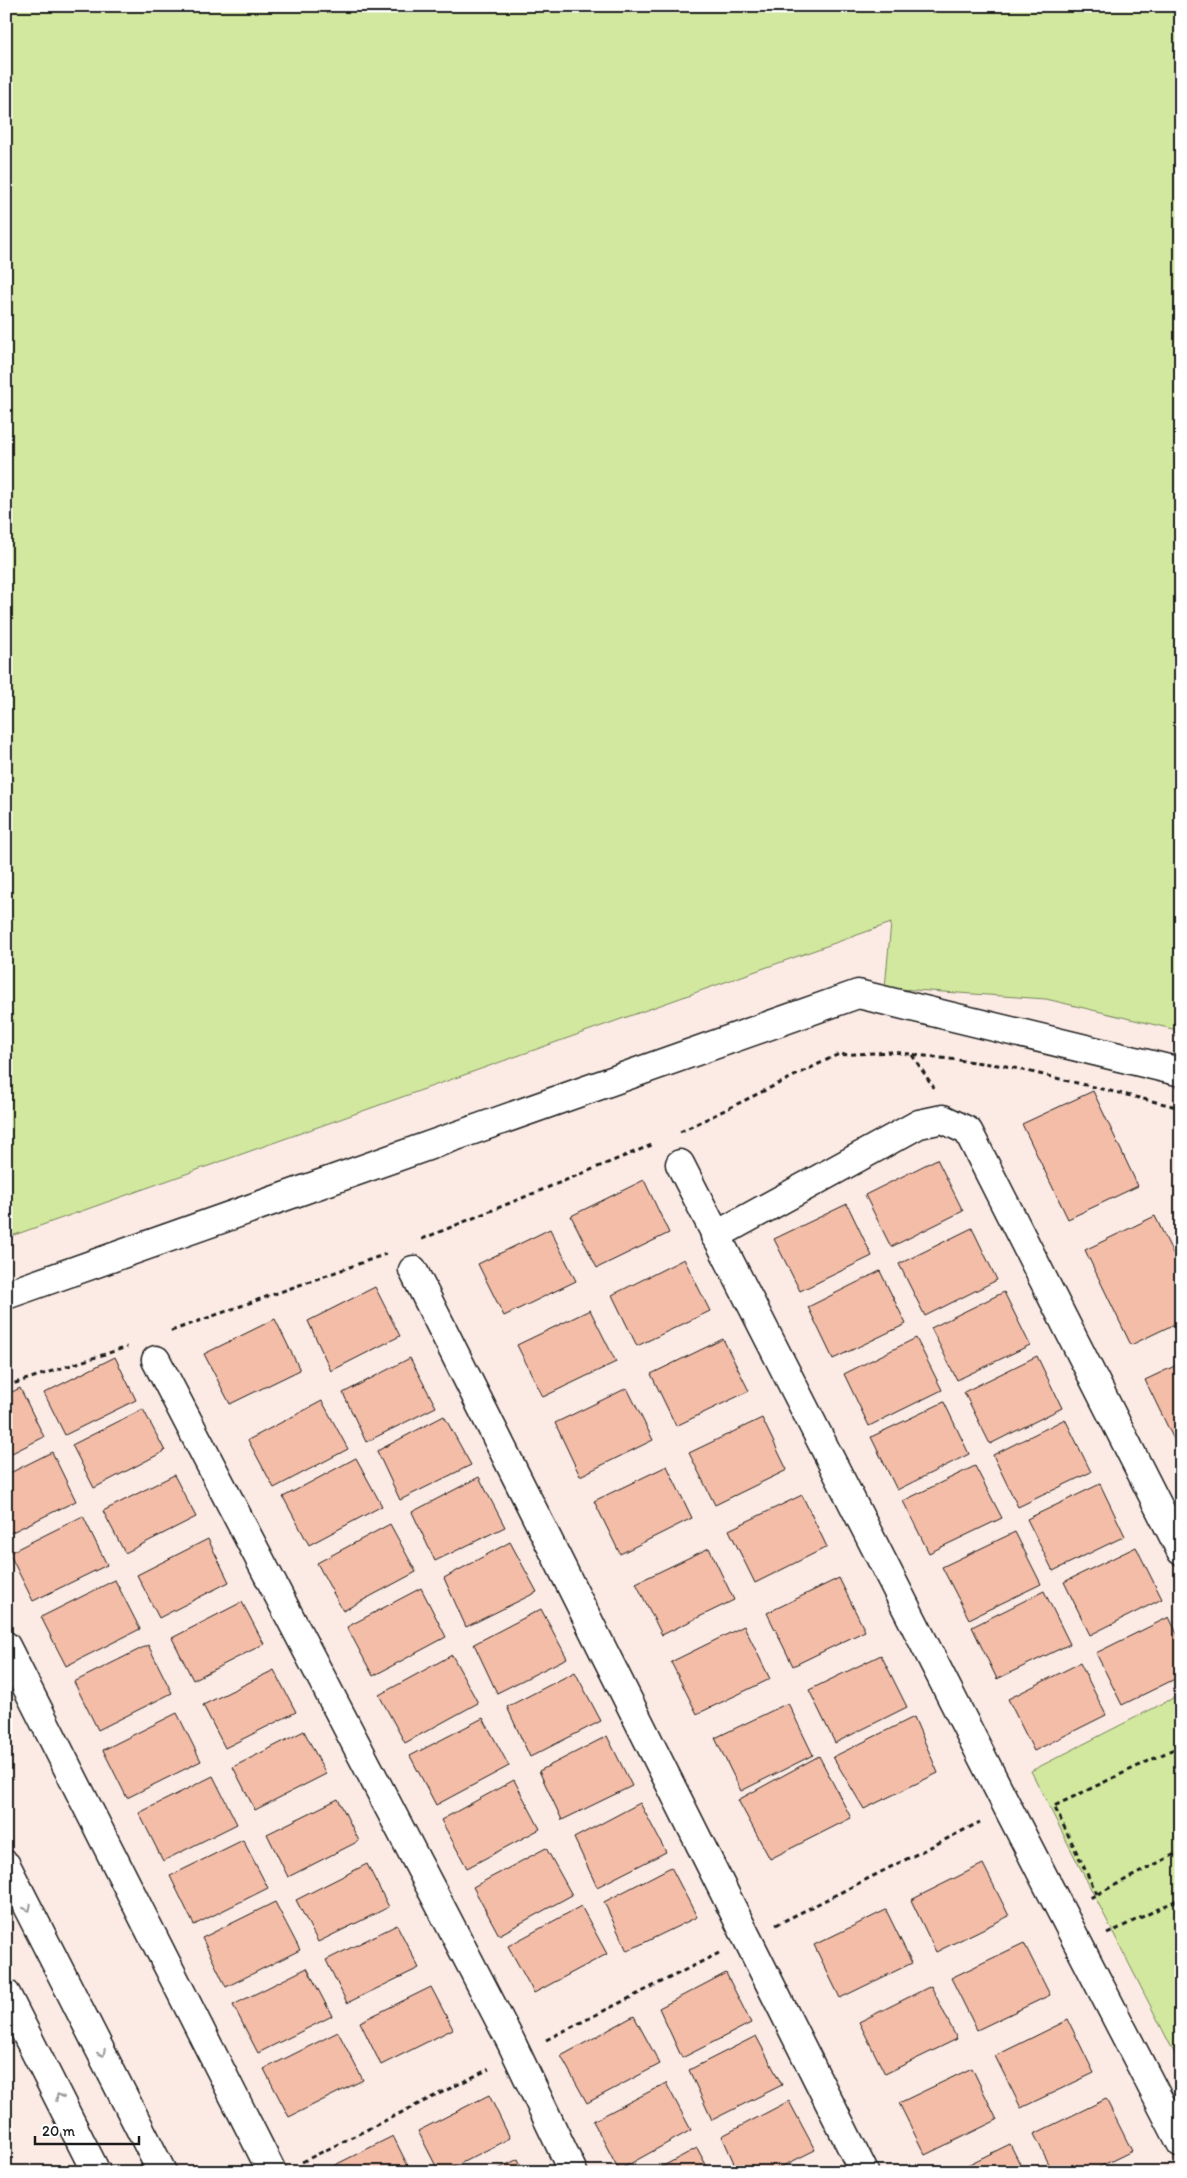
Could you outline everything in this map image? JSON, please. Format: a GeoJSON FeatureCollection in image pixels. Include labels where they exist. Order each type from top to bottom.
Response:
{"type":"FeatureCollection","features":[{"type":"Feature","properties":{"kind":"street"},"geometry":{"type":"LineString","coordinates":[[6,1295],[858,994],[1181,1072]]}},
{"type":"Feature","properties":{"kind":"street"},"geometry":{"type":"LineString","coordinates":[[715,1236],[919,1124],[943,1119],[968,1131],[1181,1551]]}},
{"type":"Feature","properties":{"kind":"street"},"geometry":{"type":"LineString","coordinates":[[680,1164],[715,1236],[1181,2143]]}},
{"type":"Feature","properties":{"kind":"street"},"geometry":{"type":"LineString","coordinates":[[413,1270],[864,2172]]}},
{"type":"Feature","properties":{"kind":"street"},"geometry":{"type":"LineString","coordinates":[[156,1360],[517,2055],[573,2172]]}},
{"type":"Feature","properties":{"kind":"street"},"geometry":{"type":"LineString","coordinates":[[6,1646],[272,2172]]}},
{"type":"Feature","properties":{"kind":"street"},"geometry":{"type":"LineString","coordinates":[[6,1865],[162,2172]]}},
{"type":"Feature","properties":{"kind":"street"},"geometry":{"type":"LineString","coordinates":[[6,1994],[96,2172]]}},
{"type":"Feature","properties":{"kind":"path"},"geometry":{"type":"LineString","coordinates":[[674,1135],[838,1055],[893,1052],[1006,1066],[1181,1108]]}},
{"type":"Feature","properties":{"kind":"path"},"geometry":{"type":"LineString","coordinates":[[912,1054],[942,1101],[943,1119]]}},
{"type":"Feature","properties":{"kind":"path"},"geometry":{"type":"LineString","coordinates":[[414,1243],[656,1144]]}},
{"type":"Feature","properties":{"kind":"path"},"geometry":{"type":"LineString","coordinates":[[165,1333],[387,1253]]}},
{"type":"Feature","properties":{"kind":"path"},"geometry":{"type":"LineString","coordinates":[[6,1386],[128,1347]]}},
{"type":"Feature","properties":{"kind":"path"},"geometry":{"type":"LineString","coordinates":[[1097,1894],[1054,1806],[1176,1748],[1181,1758]]}},
{"type":"Feature","properties":{"kind":"path"},"geometry":{"type":"LineString","coordinates":[[300,2163],[1008,1808]]}},
{"type":"Feature","properties":{"kind":"path"},"geometry":{"type":"LineString","coordinates":[[1082,1902],[1181,1851]]}},
{"type":"Feature","properties":{"kind":"path"},"geometry":{"type":"LineString","coordinates":[[1101,1937],[1181,1898]]}},
{"type":"Feature","properties":{"kind":"green space"},"geometry":{"type":"Polygon","coordinates":[[[11,6],[1181,6],[1181,1031],[1046,999],[885,988],[891,923],[6,1238],[6,21],[11,6]]]}},
{"type":"Feature","properties":{"kind":"green space"},"geometry":{"type":"Polygon","coordinates":[[[1181,1694],[1181,2066],[1031,1771],[1181,1694]]]}},
{"type":"Feature","properties":{"kind":"building"},"geometry":{"type":"Polygon","coordinates":[[[1093,1091],[1138,1186],[1068,1219],[1022,1124],[1093,1091]]]}},
{"type":"Feature","properties":{"kind":"building"},"geometry":{"type":"Polygon","coordinates":[[[937,1159],[963,1211],[891,1247],[865,1195],[937,1159]]]}},
{"type":"Feature","properties":{"kind":"building"},"geometry":{"type":"Polygon","coordinates":[[[644,1180],[669,1233],[597,1268],[571,1216],[644,1180]]]}},
{"type":"Feature","properties":{"kind":"building"},"geometry":{"type":"Polygon","coordinates":[[[847,1204],[872,1256],[800,1291],[774,1239],[847,1204]]]}},
{"type":"Feature","properties":{"kind":"building"},"geometry":{"type":"Polygon","coordinates":[[[1155,1216],[1181,1270],[1181,1321],[1131,1345],[1085,1250],[1155,1216]]]}},
{"type":"Feature","properties":{"kind":"building"},"geometry":{"type":"Polygon","coordinates":[[[972,1228],[997,1280],[925,1316],[899,1264],[972,1228]]]}},
{"type":"Feature","properties":{"kind":"building"},"geometry":{"type":"Polygon","coordinates":[[[550,1229],[576,1281],[504,1316],[478,1264],[550,1229]]]}},
{"type":"Feature","properties":{"kind":"building"},"geometry":{"type":"Polygon","coordinates":[[[684,1259],[710,1311],[637,1346],[612,1295],[684,1259]]]}},
{"type":"Feature","properties":{"kind":"building"},"geometry":{"type":"Polygon","coordinates":[[[880,1271],[906,1324],[833,1359],[808,1307],[880,1271]]]}},
{"type":"Feature","properties":{"kind":"building"},"geometry":{"type":"Polygon","coordinates":[[[375,1287],[400,1336],[331,1371],[308,1321],[375,1287]]]}},
{"type":"Feature","properties":{"kind":"building"},"geometry":{"type":"Polygon","coordinates":[[[1004,1292],[1030,1345],[957,1380],[931,1328],[1004,1292]]]}},
{"type":"Feature","properties":{"kind":"building"},"geometry":{"type":"Polygon","coordinates":[[[590,1310],[616,1362],[543,1397],[517,1345],[590,1310]]]}},
{"type":"Feature","properties":{"kind":"building"},"geometry":{"type":"Polygon","coordinates":[[[275,1319],[300,1370],[230,1404],[204,1354],[275,1319]]]}},
{"type":"Feature","properties":{"kind":"building"},"geometry":{"type":"Polygon","coordinates":[[[916,1338],[942,1390],[869,1426],[844,1374],[916,1338]]]}},
{"type":"Feature","properties":{"kind":"building"},"geometry":{"type":"Polygon","coordinates":[[[723,1339],[749,1391],[676,1426],[651,1374],[723,1339]]]}},
{"type":"Feature","properties":{"kind":"building"},"geometry":{"type":"Polygon","coordinates":[[[1037,1356],[1062,1408],[990,1444],[964,1392],[1037,1356]]]}},
{"type":"Feature","properties":{"kind":"building"},"geometry":{"type":"Polygon","coordinates":[[[115,1357],[136,1400],[65,1435],[44,1393],[115,1357]]]}},
{"type":"Feature","properties":{"kind":"building"},"geometry":{"type":"Polygon","coordinates":[[[410,1358],[436,1407],[366,1442],[343,1393],[410,1358]]]}},
{"type":"Feature","properties":{"kind":"building"},"geometry":{"type":"Polygon","coordinates":[[[1181,1363],[1181,1454],[1145,1380],[1181,1363]]]}},
{"type":"Feature","properties":{"kind":"building"},"geometry":{"type":"Polygon","coordinates":[[[20,1388],[44,1437],[6,1456],[6,1395],[20,1388]]]}},
{"type":"Feature","properties":{"kind":"building"},"geometry":{"type":"Polygon","coordinates":[[[627,1388],[653,1440],[580,1476],[555,1423],[627,1388]]]}},
{"type":"Feature","properties":{"kind":"building"},"geometry":{"type":"Polygon","coordinates":[[[322,1401],[348,1449],[274,1488],[248,1440],[322,1401]]]}},
{"type":"Feature","properties":{"kind":"building"},"geometry":{"type":"Polygon","coordinates":[[[944,1402],[969,1454],[897,1490],[871,1437],[944,1402]]]}},
{"type":"Feature","properties":{"kind":"building"},"geometry":{"type":"Polygon","coordinates":[[[143,1409],[165,1451],[94,1488],[72,1445],[143,1409]]]}},
{"type":"Feature","properties":{"kind":"building"},"geometry":{"type":"Polygon","coordinates":[[[444,1416],[471,1465],[400,1500],[377,1451],[444,1416]]]}},
{"type":"Feature","properties":{"kind":"building"},"geometry":{"type":"Polygon","coordinates":[[[762,1418],[787,1470],[715,1505],[689,1453],[762,1418]]]}},
{"type":"Feature","properties":{"kind":"building"},"geometry":{"type":"Polygon","coordinates":[[[1065,1419],[1091,1472],[1018,1507],[993,1455],[1065,1419]]]}},
{"type":"Feature","properties":{"kind":"building"},"geometry":{"type":"Polygon","coordinates":[[[52,1452],[76,1501],[6,1535],[6,1475],[52,1452]]]}},
{"type":"Feature","properties":{"kind":"building"},"geometry":{"type":"Polygon","coordinates":[[[356,1458],[382,1506],[309,1545],[283,1497],[356,1458]]]}},
{"type":"Feature","properties":{"kind":"building"},"geometry":{"type":"Polygon","coordinates":[[[667,1466],[692,1518],[620,1554],[594,1501],[667,1466]]]}},
{"type":"Feature","properties":{"kind":"building"},"geometry":{"type":"Polygon","coordinates":[[[975,1466],[1002,1518],[929,1553],[903,1501],[975,1466]]]}},
{"type":"Feature","properties":{"kind":"building"},"geometry":{"type":"Polygon","coordinates":[[[174,1475],[196,1517],[125,1553],[103,1511],[174,1475]]]}},
{"type":"Feature","properties":{"kind":"building"},"geometry":{"type":"Polygon","coordinates":[[[479,1477],[505,1527],[435,1561],[412,1512],[479,1477]]]}},
{"type":"Feature","properties":{"kind":"building"},"geometry":{"type":"Polygon","coordinates":[[[1100,1484],[1125,1536],[1053,1571],[1027,1519],[1100,1484]]]}},
{"type":"Feature","properties":{"kind":"building"},"geometry":{"type":"Polygon","coordinates":[[[802,1495],[827,1547],[755,1583],[729,1530],[802,1495]]]}},
{"type":"Feature","properties":{"kind":"building"},"geometry":{"type":"Polygon","coordinates":[[[83,1516],[107,1565],[33,1601],[9,1553],[83,1516]]]}},
{"type":"Feature","properties":{"kind":"building"},"geometry":{"type":"Polygon","coordinates":[[[390,1524],[416,1572],[343,1611],[317,1563],[390,1524]]]}},
{"type":"Feature","properties":{"kind":"building"},"geometry":{"type":"Polygon","coordinates":[[[1015,1532],[1041,1584],[969,1619],[942,1567],[1015,1532]]]}},
{"type":"Feature","properties":{"kind":"building"},"geometry":{"type":"Polygon","coordinates":[[[208,1539],[229,1582],[159,1618],[137,1575],[208,1539]]]}},
{"type":"Feature","properties":{"kind":"building"},"geometry":{"type":"Polygon","coordinates":[[[510,1542],[537,1592],[466,1627],[444,1578],[510,1542]]]}},
{"type":"Feature","properties":{"kind":"building"},"geometry":{"type":"Polygon","coordinates":[[[1136,1547],[1162,1599],[1090,1635],[1064,1582],[1136,1547]]]}},
{"type":"Feature","properties":{"kind":"building"},"geometry":{"type":"Polygon","coordinates":[[[709,1548],[734,1600],[662,1635],[636,1583],[709,1548]]]}},
{"type":"Feature","properties":{"kind":"building"},"geometry":{"type":"Polygon","coordinates":[[[839,1578],[865,1631],[793,1666],[767,1613],[839,1578]]]}},
{"type":"Feature","properties":{"kind":"building"},"geometry":{"type":"Polygon","coordinates":[[[115,1580],[140,1629],[66,1666],[41,1617],[115,1580]]]}},
{"type":"Feature","properties":{"kind":"building"},"geometry":{"type":"Polygon","coordinates":[[[421,1588],[446,1637],[373,1676],[347,1627],[421,1588]]]}},
{"type":"Feature","properties":{"kind":"building"},"geometry":{"type":"Polygon","coordinates":[[[1044,1591],[1070,1644],[997,1679],[972,1627],[1044,1591]]]}},
{"type":"Feature","properties":{"kind":"building"},"geometry":{"type":"Polygon","coordinates":[[[242,1602],[264,1644],[193,1680],[172,1638],[242,1602]]]}},
{"type":"Feature","properties":{"kind":"building"},"geometry":{"type":"Polygon","coordinates":[[[541,1609],[567,1658],[497,1693],[474,1644],[541,1609]]]}},
{"type":"Feature","properties":{"kind":"building"},"geometry":{"type":"Polygon","coordinates":[[[1169,1617],[1181,1642],[1181,1676],[1122,1705],[1096,1653],[1169,1617]]]}},
{"type":"Feature","properties":{"kind":"building"},"geometry":{"type":"Polygon","coordinates":[[[744,1626],[770,1679],[697,1714],[671,1662],[744,1626]]]}},
{"type":"Feature","properties":{"kind":"building"},"geometry":{"type":"Polygon","coordinates":[[[148,1645],[172,1693],[98,1730],[74,1682],[148,1645]]]}},
{"type":"Feature","properties":{"kind":"building"},"geometry":{"type":"Polygon","coordinates":[[[452,1655],[478,1703],[405,1743],[379,1695],[452,1655]]]}},
{"type":"Feature","properties":{"kind":"building"},"geometry":{"type":"Polygon","coordinates":[[[881,1655],[907,1707],[835,1743],[809,1690],[881,1655]]]}},
{"type":"Feature","properties":{"kind":"building"},"geometry":{"type":"Polygon","coordinates":[[[1080,1663],[1106,1715],[1034,1751],[1008,1699],[1080,1663]]]}},
{"type":"Feature","properties":{"kind":"building"},"geometry":{"type":"Polygon","coordinates":[[[274,1670],[296,1712],[225,1748],[203,1705],[274,1670]]]}},
{"type":"Feature","properties":{"kind":"building"},"geometry":{"type":"Polygon","coordinates":[[[575,1672],[601,1721],[530,1757],[507,1707],[575,1672]]]}},
{"type":"Feature","properties":{"kind":"building"},"geometry":{"type":"Polygon","coordinates":[[[788,1703],[813,1755],[741,1791],[715,1738],[788,1703]]]}},
{"type":"Feature","properties":{"kind":"building"},"geometry":{"type":"Polygon","coordinates":[[[177,1713],[201,1761],[127,1798],[103,1750],[177,1713]]]}},
{"type":"Feature","properties":{"kind":"building"},"geometry":{"type":"Polygon","coordinates":[[[914,1717],[938,1773],[864,1809],[833,1757],[914,1717]]]}},
{"type":"Feature","properties":{"kind":"building"},"geometry":{"type":"Polygon","coordinates":[[[483,1718],[509,1766],[436,1805],[410,1756],[483,1718]]]}},
{"type":"Feature","properties":{"kind":"building"},"geometry":{"type":"Polygon","coordinates":[[[304,1731],[326,1774],[255,1810],[233,1767],[304,1731]]]}},
{"type":"Feature","properties":{"kind":"building"},"geometry":{"type":"Polygon","coordinates":[[[607,1736],[632,1786],[562,1820],[539,1771],[607,1736]]]}},
{"type":"Feature","properties":{"kind":"building"},"geometry":{"type":"Polygon","coordinates":[[[819,1756],[851,1818],[770,1859],[738,1800],[819,1756]]]}},
{"type":"Feature","properties":{"kind":"building"},"geometry":{"type":"Polygon","coordinates":[[[213,1776],[237,1824],[163,1861],[139,1813],[213,1776]]]}},
{"type":"Feature","properties":{"kind":"building"},"geometry":{"type":"Polygon","coordinates":[[[514,1780],[540,1829],[467,1868],[441,1820],[514,1780]]]}},
{"type":"Feature","properties":{"kind":"building"},"geometry":{"type":"Polygon","coordinates":[[[338,1799],[359,1841],[288,1877],[267,1834],[338,1799]]]}},
{"type":"Feature","properties":{"kind":"building"},"geometry":{"type":"Polygon","coordinates":[[[640,1803],[666,1852],[597,1887],[574,1838],[640,1803]]]}},
{"type":"Feature","properties":{"kind":"building"},"geometry":{"type":"Polygon","coordinates":[[[243,1840],[268,1888],[194,1925],[170,1876],[243,1840]]]}},
{"type":"Feature","properties":{"kind":"building"},"geometry":{"type":"Polygon","coordinates":[[[546,1848],[572,1895],[499,1935],[473,1887],[546,1848]]]}},
{"type":"Feature","properties":{"kind":"building"},"geometry":{"type":"Polygon","coordinates":[[[367,1864],[389,1907],[318,1942],[296,1900],[367,1864]]]}},
{"type":"Feature","properties":{"kind":"building"},"geometry":{"type":"Polygon","coordinates":[[[983,1864],[1009,1916],[936,1952],[911,1900],[983,1864]]]}},
{"type":"Feature","properties":{"kind":"building"},"geometry":{"type":"Polygon","coordinates":[[[671,1867],[697,1917],[627,1951],[604,1902],[671,1867]]]}},
{"type":"Feature","properties":{"kind":"building"},"geometry":{"type":"Polygon","coordinates":[[[275,1902],[300,1950],[226,1987],[202,1938],[275,1902]]]}},
{"type":"Feature","properties":{"kind":"building"},"geometry":{"type":"Polygon","coordinates":[[[581,1906],[607,1954],[534,1993],[508,1946],[581,1906]]]}},
{"type":"Feature","properties":{"kind":"building"},"geometry":{"type":"Polygon","coordinates":[[[886,1910],[912,1963],[840,1998],[814,1945],[886,1910]]]}},
{"type":"Feature","properties":{"kind":"building"},"geometry":{"type":"Polygon","coordinates":[[[397,1925],[419,1968],[347,2003],[326,1960],[397,1925]]]}},
{"type":"Feature","properties":{"kind":"building"},"geometry":{"type":"Polygon","coordinates":[[[1024,1943],[1050,1995],[977,2030],[951,1978],[1024,1943]]]}},
{"type":"Feature","properties":{"kind":"building"},"geometry":{"type":"Polygon","coordinates":[[[307,1968],[332,2016],[258,2053],[233,2005],[307,1968]]]}},
{"type":"Feature","properties":{"kind":"building"},"geometry":{"type":"Polygon","coordinates":[[[726,1973],[751,2023],[682,2058],[659,2008],[726,1973]]]}},
{"type":"Feature","properties":{"kind":"building"},"geometry":{"type":"Polygon","coordinates":[[[931,1986],[957,2039],[885,2074],[859,2022],[931,1986]]]}},
{"type":"Feature","properties":{"kind":"building"},"geometry":{"type":"Polygon","coordinates":[[[431,1987],[453,2029],[381,2065],[360,2022],[431,1987]]]}},
{"type":"Feature","properties":{"kind":"building"},"geometry":{"type":"Polygon","coordinates":[[[634,2016],[660,2064],[587,2103],[561,2056],[634,2016]]]}},
{"type":"Feature","properties":{"kind":"building"},"geometry":{"type":"Polygon","coordinates":[[[1068,2020],[1094,2073],[1021,2108],[995,2056],[1068,2020]]]}},
{"type":"Feature","properties":{"kind":"building"},"geometry":{"type":"Polygon","coordinates":[[[338,2032],[363,2080],[289,2117],[264,2069],[338,2032]]]}},
{"type":"Feature","properties":{"kind":"building"},"geometry":{"type":"Polygon","coordinates":[[[756,2036],[782,2085],[712,2120],[689,2070],[756,2036]]]}},
{"type":"Feature","properties":{"kind":"building"},"geometry":{"type":"Polygon","coordinates":[[[972,2068],[997,2120],[925,2155],[899,2103],[972,2068]]]}},
{"type":"Feature","properties":{"kind":"building"},"geometry":{"type":"Polygon","coordinates":[[[666,2083],[691,2130],[619,2170],[593,2121],[666,2083]]]}},
{"type":"Feature","properties":{"kind":"building"},"geometry":{"type":"Polygon","coordinates":[[[489,2095],[510,2138],[444,2172],[439,2172],[418,2131],[489,2095]]]}},
{"type":"Feature","properties":{"kind":"building"},"geometry":{"type":"Polygon","coordinates":[[[1106,2099],[1132,2151],[1089,2172],[1053,2172],[1034,2134],[1106,2099]]]}},
{"type":"Feature","properties":{"kind":"building"},"geometry":{"type":"Polygon","coordinates":[[[789,2101],[815,2150],[771,2172],[738,2172],[722,2136],[789,2101]]]}},
{"type":"Feature","properties":{"kind":"building"},"geometry":{"type":"Polygon","coordinates":[[[393,2136],[411,2172],[321,2172],[393,2136]]]}},
{"type":"Feature","properties":{"kind":"building"},"geometry":{"type":"Polygon","coordinates":[[[1010,2144],[1024,2172],[953,2172],[1010,2144]]]}},
{"type":"Feature","properties":{"kind":"building"},"geometry":{"type":"Polygon","coordinates":[[[697,2148],[710,2172],[652,2172],[697,2148]]]}},
{"type":"Feature","properties":{"kind":"building"},"geometry":{"type":"Polygon","coordinates":[[[518,2159],[524,2172],[492,2172],[518,2159]]]}}]}
